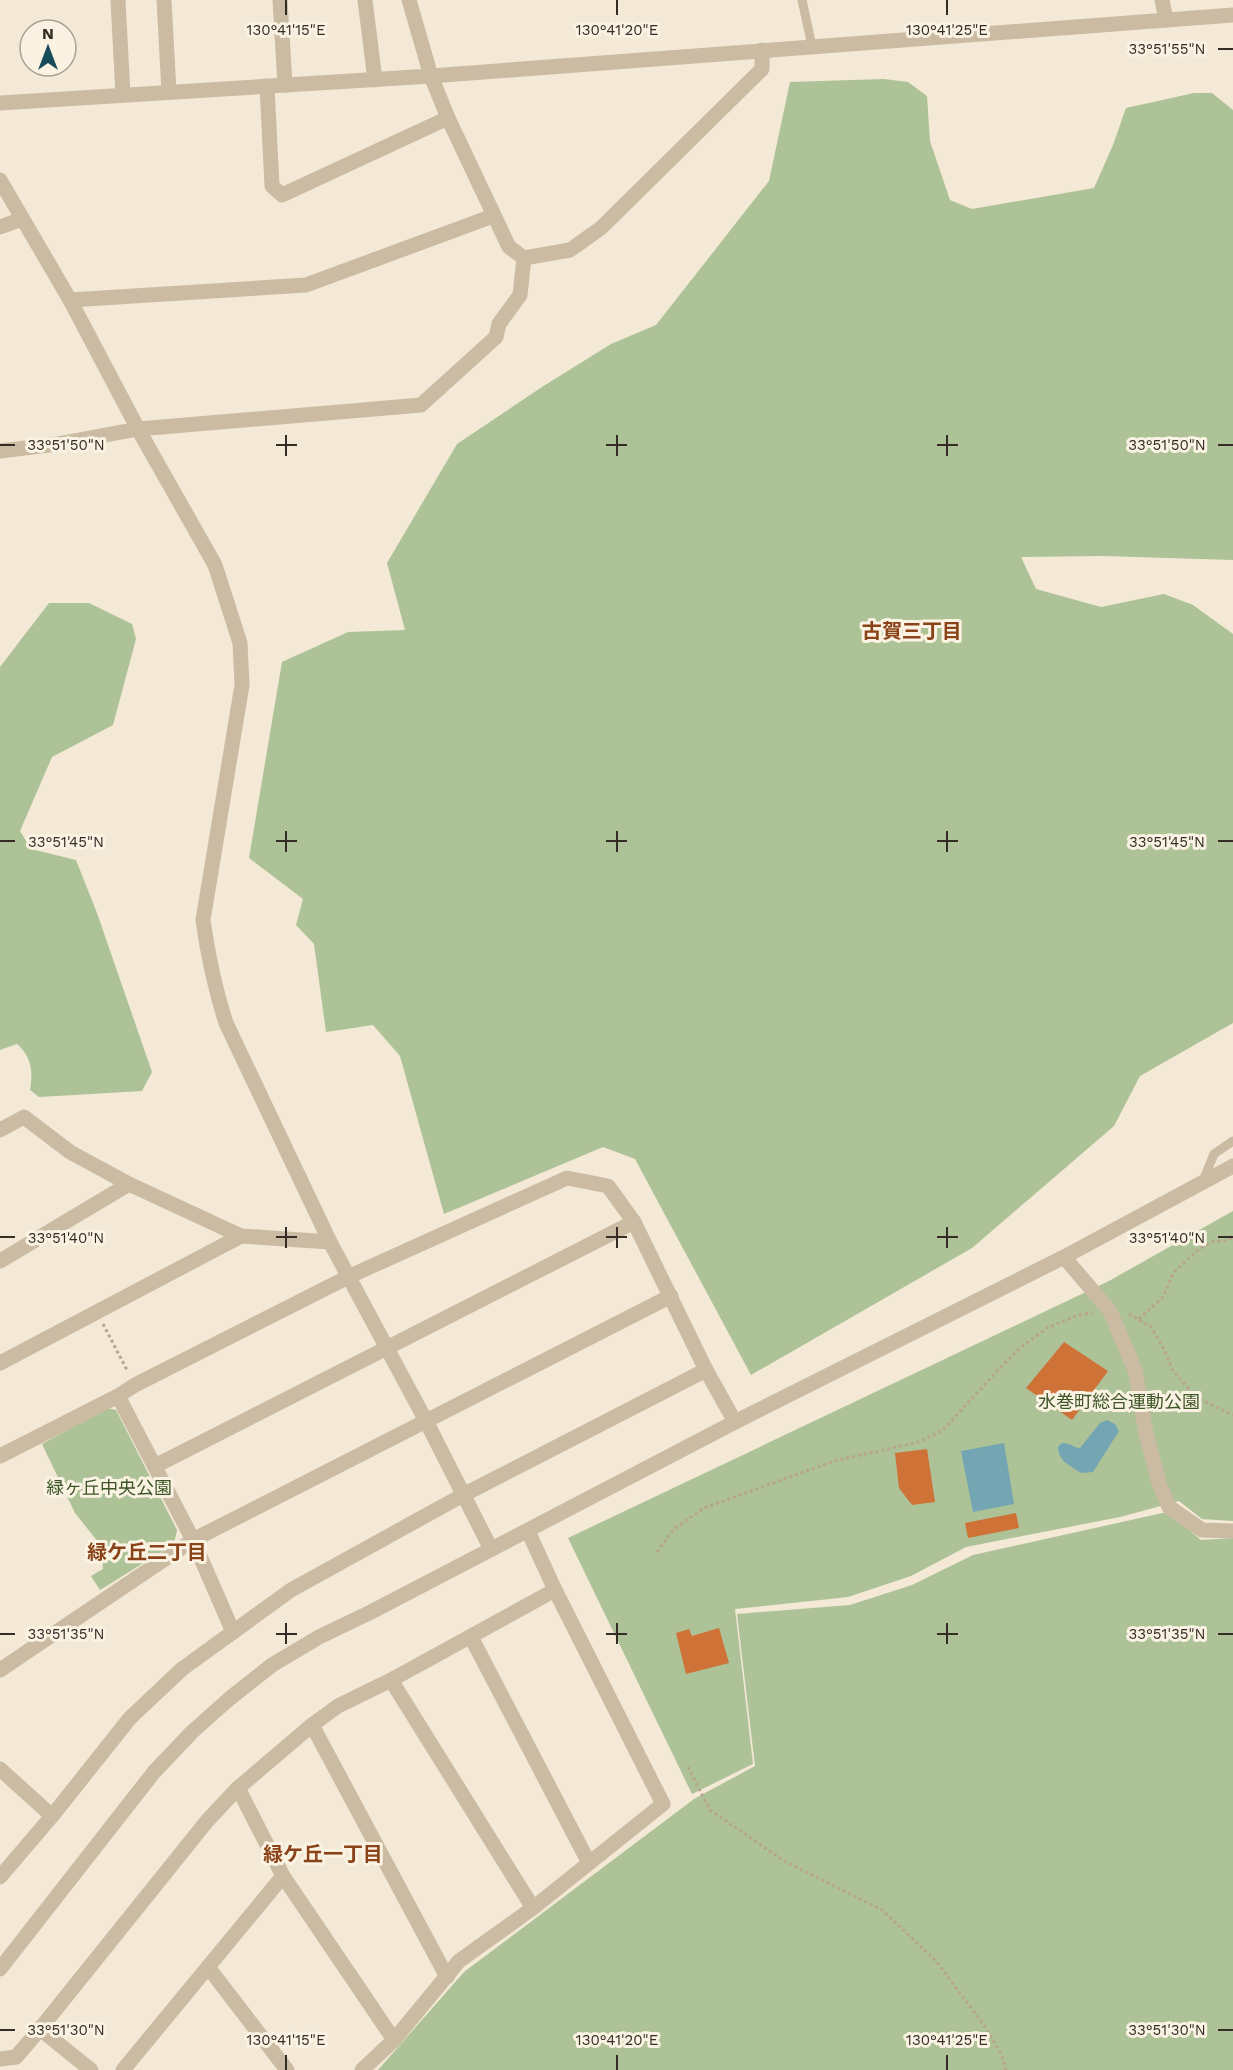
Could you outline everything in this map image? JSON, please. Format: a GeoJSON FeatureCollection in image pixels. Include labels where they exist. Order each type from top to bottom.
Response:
{"type":"FeatureCollection","features":[{"type":"Feature","properties":{"kind":"street"},"geometry":{"type":"LineString","coordinates":[[118,0],[123,95]]}},
{"type":"Feature","properties":{"kind":"street"},"geometry":{"type":"LineString","coordinates":[[164,0],[169,92]]}},
{"type":"Feature","properties":{"kind":"street"},"geometry":{"type":"LineString","coordinates":[[280,0],[285,85]]}},
{"type":"Feature","properties":{"kind":"street"},"geometry":{"type":"LineString","coordinates":[[365,0],[375,80]]}},
{"type":"Feature","properties":{"kind":"street"},"geometry":{"type":"LineString","coordinates":[[409,0],[431,76],[448,118],[509,247],[524,258],[570,250],[601,228],[762,69],[762,50]]}},
{"type":"Feature","properties":{"kind":"street"},"geometry":{"type":"LineString","coordinates":[[1162,0],[1166,20]]}},
{"type":"Feature","properties":{"kind":"street"},"geometry":{"type":"LineString","coordinates":[[0,103],[375,80],[1166,20],[1232,19]]}},
{"type":"Feature","properties":{"kind":"street"},"geometry":{"type":"LineString","coordinates":[[267,86],[272,186],[282,195],[448,118]]}},
{"type":"Feature","properties":{"kind":"street"},"geometry":{"type":"LineString","coordinates":[[0,180],[70,300],[138,429],[215,565],[240,643],[242,685],[203,920],[215,990],[226,1023],[330,1242],[350,1276],[491,1549]]}},
{"type":"Feature","properties":{"kind":"street"},"geometry":{"type":"LineString","coordinates":[[70,300],[306,285],[493,216]]}},
{"type":"Feature","properties":{"kind":"street"},"geometry":{"type":"LineString","coordinates":[[0,227],[22,219]]}},
{"type":"Feature","properties":{"kind":"street"},"geometry":{"type":"LineString","coordinates":[[0,451],[57,444],[138,429],[421,405],[496,338],[499,324],[520,295],[524,258]]}},
{"type":"Feature","properties":{"kind":"street"},"geometry":{"type":"LineString","coordinates":[[0,1130],[24,1117],[70,1152],[129,1184],[241,1236],[330,1242]]}},
{"type":"Feature","properties":{"kind":"street"},"geometry":{"type":"LineString","coordinates":[[0,1969],[154,1772],[192,1732],[272,1665],[319,1637],[735,1422],[1064,1257],[1233,1166]]}},
{"type":"Feature","properties":{"kind":"street"},"geometry":{"type":"LineString","coordinates":[[0,1456],[350,1276],[567,1178],[608,1186],[634,1222],[705,1370],[735,1422]]}},
{"type":"Feature","properties":{"kind":"street"},"geometry":{"type":"LineString","coordinates":[[0,1261],[129,1184]]}},
{"type":"Feature","properties":{"kind":"street"},"geometry":{"type":"LineString","coordinates":[[155,1466],[634,1222]]}},
{"type":"Feature","properties":{"kind":"street"},"geometry":{"type":"LineString","coordinates":[[0,1363],[241,1236]]}},
{"type":"Feature","properties":{"kind":"street"},"geometry":{"type":"LineString","coordinates":[[1064,1257],[1109,1312],[1135,1370],[1146,1433],[1159,1483],[1169,1507],[1202,1530],[1233,1532]]}},
{"type":"Feature","properties":{"kind":"street"},"geometry":{"type":"LineString","coordinates":[[1,1667],[193,1540],[671,1296]]}},
{"type":"Feature","properties":{"kind":"street"},"geometry":{"type":"LineString","coordinates":[[0,1876],[52,1816],[130,1718],[182,1669],[291,1590],[463,1495],[705,1370]]}},
{"type":"Feature","properties":{"kind":"street"},"geometry":{"type":"LineString","coordinates":[[118,1396],[193,1540],[233,1632]]}},
{"type":"Feature","properties":{"kind":"street"},"geometry":{"type":"LineString","coordinates":[[362,2070],[394,2040],[459,1961],[533,1908],[663,1804],[555,1590],[528,1530]]}},
{"type":"Feature","properties":{"kind":"street"},"geometry":{"type":"LineString","coordinates":[[0,2059],[16,2056],[40,2030],[207,1821],[238,1788],[312,1725],[338,1706],[391,1680],[555,1590]]}},
{"type":"Feature","properties":{"kind":"street"},"geometry":{"type":"LineString","coordinates":[[471,1637],[589,1863]]}},
{"type":"Feature","properties":{"kind":"street"},"geometry":{"type":"LineString","coordinates":[[391,1680],[533,1908]]}},
{"type":"Feature","properties":{"kind":"street"},"geometry":{"type":"LineString","coordinates":[[312,1725],[447,1977]]}},
{"type":"Feature","properties":{"kind":"street"},"geometry":{"type":"LineString","coordinates":[[0,1769],[52,1816]]}},
{"type":"Feature","properties":{"kind":"street"},"geometry":{"type":"LineString","coordinates":[[238,1788],[283,1876],[394,2040]]}},
{"type":"Feature","properties":{"kind":"street"},"geometry":{"type":"LineString","coordinates":[[123,2070],[283,1876]]}},
{"type":"Feature","properties":{"kind":"street"},"geometry":{"type":"LineString","coordinates":[[208,1967],[287,2070]]}},
{"type":"Feature","properties":{"kind":"street"},"geometry":{"type":"LineString","coordinates":[[40,2030],[91,2070]]}},
{"type":"Feature","properties":{"kind":"lane"},"geometry":{"type":"LineString","coordinates":[[802,0],[812,46]]}},
{"type":"Feature","properties":{"kind":"lane"},"geometry":{"type":"LineString","coordinates":[[1185,1191],[1203,1181],[1214,1154],[1233,1141]]}},
{"type":"Feature","properties":{"kind":"path"},"geometry":{"type":"LineString","coordinates":[[1139,1320],[1163,1297],[1174,1272],[1198,1250],[1212,1242],[1225,1241],[1233,1237]]}},
{"type":"Feature","properties":{"kind":"path"},"geometry":{"type":"LineString","coordinates":[[97,1312],[135,1385]]}},
{"type":"Feature","properties":{"kind":"path"},"geometry":{"type":"LineString","coordinates":[[657,1552],[674,1529],[704,1508],[834,1461],[920,1442],[943,1430],[1020,1348],[1047,1328],[1078,1315],[1109,1312],[1129,1314],[1150,1327],[1164,1349],[1173,1371],[1196,1397],[1233,1415]]}},
{"type":"Feature","properties":{"kind":"path"},"geometry":{"type":"LineString","coordinates":[[688,1767],[710,1810],[784,1861],[882,1910],[936,1961],[984,2025],[1002,2056],[1006,2070]]}},
{"type":"Feature","properties":{"kind":"green space"},"geometry":{"type":"Polygon","coordinates":[[[884,79],[908,82],[927,96],[930,141],[950,200],[972,209],[1094,188],[1126,108],[1194,93],[1212,93],[1233,110],[1233,560],[1103,556],[1021,557],[1036,589],[1101,607],[1164,594],[1193,605],[1233,634],[1233,1023],[1140,1076],[1114,1126],[972,1248],[751,1375],[635,1159],[603,1147],[444,1214],[400,1056],[373,1025],[326,1032],[314,944],[296,925],[303,899],[249,858],[282,662],[348,632],[405,630],[387,563],[457,444],[611,344],[656,325],[769,181],[790,82],[884,79]]]}},
{"type":"Feature","properties":{"kind":"green space"},"geometry":{"type":"Polygon","coordinates":[[[49,603],[89,603],[132,624],[136,639],[113,725],[52,757],[20,831],[31,849],[76,860],[97,913],[152,1072],[142,1091],[39,1097],[30,1090],[30,1065],[22,1049],[17,1044],[0,1050],[0,667],[49,603]]]}},
{"type":"Feature","properties":{"kind":"green space","name":"水巻町総合運動公園"},"geometry":{"type":"Polygon","coordinates":[[[1233,1211],[1233,1521],[1202,1519],[1179,1501],[1120,1517],[966,1547],[911,1576],[848,1597],[735,1609],[753,1764],[692,1794],[568,1538],[1109,1281],[1233,1211]]]}},
{"type":"Feature","properties":{"kind":"green space","name":"緑ヶ丘中央公園"},"geometry":{"type":"Polygon","coordinates":[[[107,1408],[116,1410],[177,1530],[174,1544],[100,1590],[91,1576],[103,1569],[102,1547],[75,1513],[42,1444],[107,1408]]]}},
{"type":"Feature","properties":{"kind":"green space"},"geometry":{"type":"Polygon","coordinates":[[[1167,1512],[1201,1540],[1233,1538],[1233,2070],[378,2070],[464,1972],[694,1799],[755,1766],[737,1614],[850,1605],[912,1585],[973,1555],[1167,1512]]]}},
{"type":"Feature","properties":{"kind":"water"},"geometry":{"type":"Polygon","coordinates":[[[1107,1420],[1115,1424],[1119,1431],[1093,1472],[1081,1473],[1063,1460],[1058,1447],[1062,1443],[1080,1448],[1100,1423],[1107,1420]]]}},
{"type":"Feature","properties":{"kind":"water"},"geometry":{"type":"Polygon","coordinates":[[[1004,1443],[1014,1504],[973,1512],[961,1451],[1004,1443]]]}},
{"type":"Feature","properties":{"kind":"building"},"geometry":{"type":"Polygon","coordinates":[[[1064,1342],[1108,1371],[1072,1420],[1026,1388],[1064,1342]]]}},
{"type":"Feature","properties":{"kind":"building"},"geometry":{"type":"Polygon","coordinates":[[[927,1449],[935,1502],[912,1505],[899,1488],[895,1453],[927,1449]]]}},
{"type":"Feature","properties":{"kind":"building"},"geometry":{"type":"Polygon","coordinates":[[[1016,1513],[1019,1528],[968,1538],[965,1523],[1016,1513]]]}},
{"type":"Feature","properties":{"kind":"building"},"geometry":{"type":"Polygon","coordinates":[[[719,1628],[729,1663],[686,1674],[676,1633],[689,1629],[692,1636],[719,1628]]]}},
{"type":"Feature","properties":{"kind":"district","name":"古賀三丁目"},"geometry":{"type":"Point","coordinates":[912,631]}},
{"type":"Feature","properties":{"kind":"district","name":"緑ケ丘二丁目"},"geometry":{"type":"Point","coordinates":[147,1552]}},
{"type":"Feature","properties":{"kind":"district","name":"緑ケ丘一丁目"},"geometry":{"type":"Point","coordinates":[323,1854]}}]}
